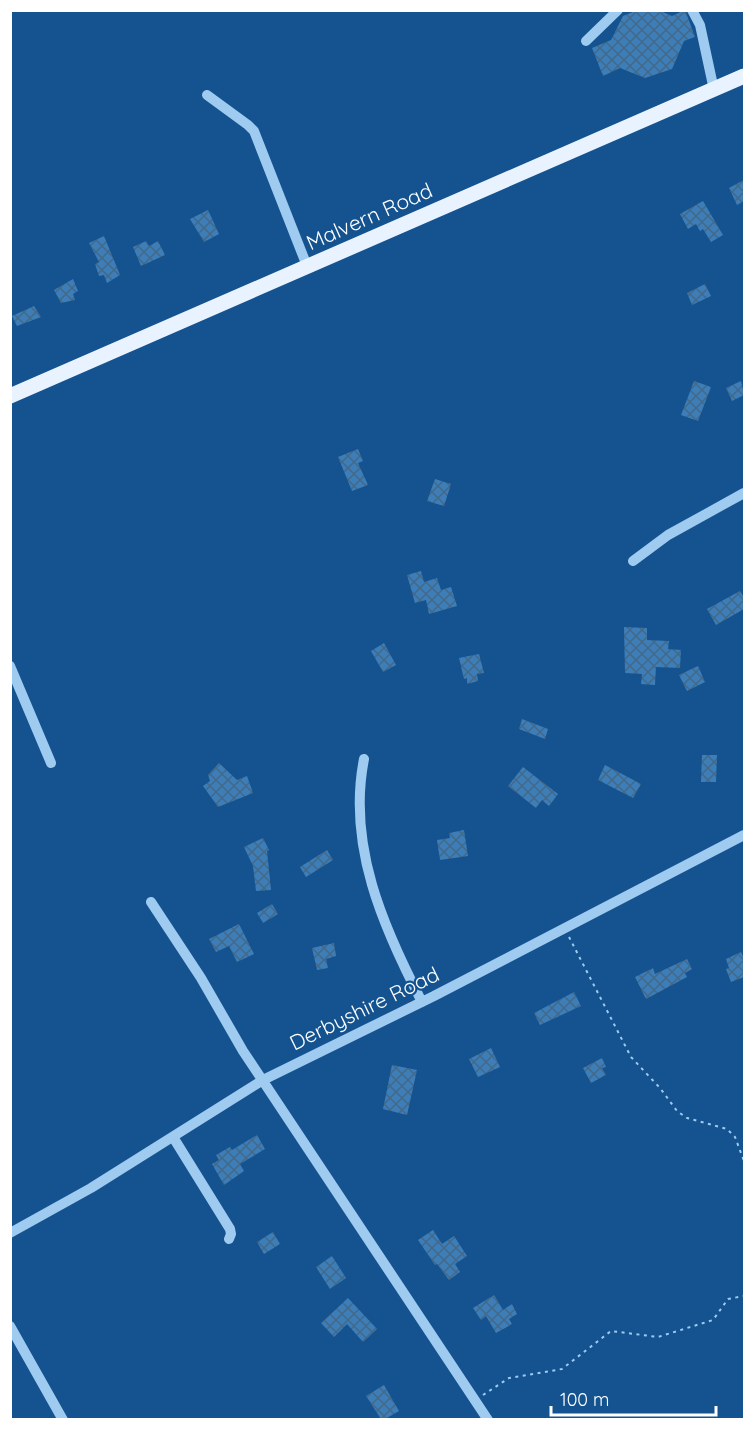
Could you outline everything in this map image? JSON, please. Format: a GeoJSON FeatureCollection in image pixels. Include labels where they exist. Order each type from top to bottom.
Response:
{"type":"FeatureCollection","features":[{"type":"Feature","properties":{"kind":"main road","name":"Malvern Road"},"geometry":{"type":"LineString","coordinates":[[10,396],[744,76]]}},
{"type":"Feature","properties":{"kind":"street"},"geometry":{"type":"LineString","coordinates":[[586,40],[618,10]]}},
{"type":"Feature","properties":{"kind":"street"},"geometry":{"type":"LineString","coordinates":[[692,10],[700,25],[714,90]]}},
{"type":"Feature","properties":{"kind":"street"},"geometry":{"type":"LineString","coordinates":[[207,94],[254,131],[308,266]]}},
{"type":"Feature","properties":{"kind":"street"},"geometry":{"type":"LineString","coordinates":[[633,561],[668,535],[744,493]]}},
{"type":"Feature","properties":{"kind":"street"},"geometry":{"type":"LineString","coordinates":[[10,666],[51,763]]}},
{"type":"Feature","properties":{"kind":"street"},"geometry":{"type":"LineString","coordinates":[[364,759],[358,802],[361,834],[371,883],[385,926],[422,1002]]}},
{"type":"Feature","properties":{"kind":"street","name":"Derbyshire Road"},"geometry":{"type":"LineString","coordinates":[[10,1233],[91,1188],[263,1080],[422,1002],[744,835]]}},
{"type":"Feature","properties":{"kind":"street"},"geometry":{"type":"LineString","coordinates":[[151,902],[201,978],[243,1051],[488,1419]]}},
{"type":"Feature","properties":{"kind":"street"},"geometry":{"type":"LineString","coordinates":[[172,1137],[230,1228],[229,1239]]}},
{"type":"Feature","properties":{"kind":"street"},"geometry":{"type":"LineString","coordinates":[[10,1326],[63,1419]]}},
{"type":"Feature","properties":{"kind":"path"},"geometry":{"type":"LineString","coordinates":[[564,928],[631,1057],[660,1088],[677,1111],[687,1118],[731,1132],[744,1161]]}},
{"type":"Feature","properties":{"kind":"path"},"geometry":{"type":"LineString","coordinates":[[475,1401],[509,1378],[562,1369],[611,1331],[658,1337],[713,1320],[728,1299],[744,1296]]}},
{"type":"Feature","properties":{"kind":"building"},"geometry":{"type":"Polygon","coordinates":[[[638,10],[658,10],[672,16],[685,10],[695,37],[684,41],[672,69],[645,78],[620,68],[603,76],[592,48],[611,40],[623,16],[638,10]]]}},
{"type":"Feature","properties":{"kind":"building"},"geometry":{"type":"Polygon","coordinates":[[[744,180],[744,201],[737,205],[729,188],[744,180]]]}},
{"type":"Feature","properties":{"kind":"building"},"geometry":{"type":"Polygon","coordinates":[[[703,201],[723,235],[711,242],[703,229],[700,231],[696,224],[688,229],[680,214],[703,201]]]}},
{"type":"Feature","properties":{"kind":"building"},"geometry":{"type":"Polygon","coordinates":[[[208,210],[219,234],[204,242],[190,219],[208,210]]]}},
{"type":"Feature","properties":{"kind":"building"},"geometry":{"type":"Polygon","coordinates":[[[104,236],[120,275],[107,283],[104,275],[99,276],[95,264],[99,262],[89,243],[104,236]]]}},
{"type":"Feature","properties":{"kind":"building"},"geometry":{"type":"Polygon","coordinates":[[[146,241],[149,246],[158,241],[165,255],[141,266],[133,247],[146,241]]]}},
{"type":"Feature","properties":{"kind":"building"},"geometry":{"type":"Polygon","coordinates":[[[73,279],[78,291],[73,294],[75,300],[61,303],[54,290],[73,279]]]}},
{"type":"Feature","properties":{"kind":"building"},"geometry":{"type":"Polygon","coordinates":[[[705,284],[711,296],[692,305],[687,293],[705,284]]]}},
{"type":"Feature","properties":{"kind":"building"},"geometry":{"type":"Polygon","coordinates":[[[34,306],[41,317],[17,326],[12,316],[34,306]]]}},
{"type":"Feature","properties":{"kind":"building"},"geometry":{"type":"Polygon","coordinates":[[[694,381],[711,387],[698,421],[681,415],[694,381]]]}},
{"type":"Feature","properties":{"kind":"building"},"geometry":{"type":"Polygon","coordinates":[[[741,381],[744,395],[732,401],[726,388],[741,381]]]}},
{"type":"Feature","properties":{"kind":"building"},"geometry":{"type":"Polygon","coordinates":[[[358,449],[363,461],[358,463],[368,485],[352,491],[338,457],[358,449]]]}},
{"type":"Feature","properties":{"kind":"building"},"geometry":{"type":"Polygon","coordinates":[[[435,479],[451,484],[444,506],[427,501],[435,479]]]}},
{"type":"Feature","properties":{"kind":"building"},"geometry":{"type":"Polygon","coordinates":[[[421,571],[424,582],[437,578],[441,590],[451,587],[457,606],[429,614],[426,600],[415,603],[407,575],[421,571]]]}},
{"type":"Feature","properties":{"kind":"building"},"geometry":{"type":"Polygon","coordinates":[[[740,591],[744,598],[744,609],[716,625],[707,609],[740,591]]]}},
{"type":"Feature","properties":{"kind":"building"},"geometry":{"type":"Polygon","coordinates":[[[624,627],[647,628],[647,640],[669,641],[668,649],[681,650],[680,668],[656,667],[655,685],[641,684],[642,674],[625,673],[624,627]]]}},
{"type":"Feature","properties":{"kind":"building"},"geometry":{"type":"Polygon","coordinates":[[[384,643],[396,665],[383,672],[371,651],[384,643]]]}},
{"type":"Feature","properties":{"kind":"building"},"geometry":{"type":"Polygon","coordinates":[[[479,654],[484,673],[477,674],[478,681],[467,684],[459,658],[479,654]]]}},
{"type":"Feature","properties":{"kind":"building"},"geometry":{"type":"Polygon","coordinates":[[[698,666],[705,682],[687,691],[679,675],[698,666]]]}},
{"type":"Feature","properties":{"kind":"building"},"geometry":{"type":"Polygon","coordinates":[[[522,719],[548,729],[545,739],[519,729],[522,719]]]}},
{"type":"Feature","properties":{"kind":"building"},"geometry":{"type":"Polygon","coordinates":[[[702,755],[717,755],[716,782],[701,782],[702,755]]]}},
{"type":"Feature","properties":{"kind":"building"},"geometry":{"type":"Polygon","coordinates":[[[219,763],[237,780],[247,776],[253,793],[218,807],[203,786],[210,781],[208,775],[219,763]]]}},
{"type":"Feature","properties":{"kind":"building"},"geometry":{"type":"Polygon","coordinates":[[[605,765],[641,784],[633,798],[598,780],[605,765]]]}},
{"type":"Feature","properties":{"kind":"building"},"geometry":{"type":"Polygon","coordinates":[[[523,767],[558,794],[549,806],[542,800],[536,808],[508,786],[523,767]]]}},
{"type":"Feature","properties":{"kind":"building"},"geometry":{"type":"Polygon","coordinates":[[[464,830],[468,856],[440,860],[437,840],[450,838],[449,833],[464,830]]]}},
{"type":"Feature","properties":{"kind":"building"},"geometry":{"type":"Polygon","coordinates":[[[263,838],[269,850],[267,851],[271,890],[256,891],[253,866],[244,847],[263,838]]]}},
{"type":"Feature","properties":{"kind":"building"},"geometry":{"type":"Polygon","coordinates":[[[327,850],[333,860],[306,877],[300,867],[327,850]]]}},
{"type":"Feature","properties":{"kind":"building"},"geometry":{"type":"Polygon","coordinates":[[[272,904],[278,914],[263,923],[257,913],[272,904]]]}},
{"type":"Feature","properties":{"kind":"building"},"geometry":{"type":"Polygon","coordinates":[[[239,924],[254,954],[237,962],[229,946],[216,952],[209,939],[239,924]]]}},
{"type":"Feature","properties":{"kind":"building"},"geometry":{"type":"Polygon","coordinates":[[[334,943],[336,956],[326,959],[328,968],[317,970],[312,948],[334,943]]]}},
{"type":"Feature","properties":{"kind":"building"},"geometry":{"type":"Polygon","coordinates":[[[741,952],[744,959],[744,977],[731,982],[726,969],[729,968],[726,959],[741,952]]]}},
{"type":"Feature","properties":{"kind":"building"},"geometry":{"type":"Polygon","coordinates":[[[687,959],[692,969],[685,973],[687,977],[646,999],[635,977],[653,968],[655,974],[687,959]]]}},
{"type":"Feature","properties":{"kind":"building"},"geometry":{"type":"Polygon","coordinates":[[[574,992],[581,1006],[540,1025],[534,1013],[574,992]]]}},
{"type":"Feature","properties":{"kind":"building"},"geometry":{"type":"Polygon","coordinates":[[[491,1048],[500,1067],[478,1077],[469,1059],[491,1048]]]}},
{"type":"Feature","properties":{"kind":"building"},"geometry":{"type":"Polygon","coordinates":[[[602,1058],[606,1067],[602,1068],[606,1075],[591,1083],[583,1068],[602,1058]]]}},
{"type":"Feature","properties":{"kind":"building"},"geometry":{"type":"Polygon","coordinates":[[[392,1065],[417,1070],[407,1115],[383,1109],[392,1065]]]}},
{"type":"Feature","properties":{"kind":"building"},"geometry":{"type":"Polygon","coordinates":[[[257,1135],[265,1149],[240,1164],[244,1171],[224,1185],[212,1164],[219,1160],[216,1155],[230,1147],[232,1150],[257,1135]]]}},
{"type":"Feature","properties":{"kind":"building"},"geometry":{"type":"Polygon","coordinates":[[[433,1230],[442,1244],[454,1236],[467,1256],[455,1264],[460,1272],[449,1280],[437,1264],[435,1265],[418,1240],[433,1230]]]}},
{"type":"Feature","properties":{"kind":"building"},"geometry":{"type":"Polygon","coordinates":[[[273,1232],[280,1244],[264,1254],[257,1242],[273,1232]]]}},
{"type":"Feature","properties":{"kind":"building"},"geometry":{"type":"Polygon","coordinates":[[[332,1256],[346,1278],[330,1289],[316,1267],[332,1256]]]}},
{"type":"Feature","properties":{"kind":"building"},"geometry":{"type":"Polygon","coordinates":[[[494,1295],[503,1310],[512,1304],[517,1314],[509,1319],[512,1324],[496,1333],[486,1316],[481,1320],[473,1308],[494,1295]]]}},
{"type":"Feature","properties":{"kind":"building"},"geometry":{"type":"Polygon","coordinates":[[[348,1298],[377,1329],[363,1342],[347,1324],[334,1337],[321,1323],[348,1298]]]}},
{"type":"Feature","properties":{"kind":"building"},"geometry":{"type":"Polygon","coordinates":[[[384,1385],[399,1411],[381,1419],[366,1396],[384,1385]]]}}]}
